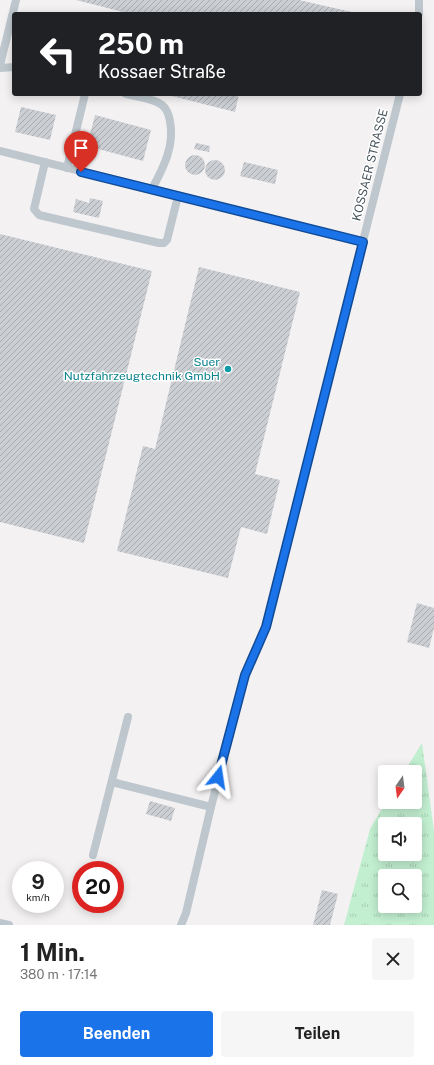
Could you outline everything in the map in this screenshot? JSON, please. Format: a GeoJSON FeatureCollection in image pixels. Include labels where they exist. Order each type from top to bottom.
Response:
{"type":"FeatureCollection","features":[{"type":"Feature","properties":{"kind":"lane"},"geometry":{"type":"LineString","coordinates":[[13,12],[16,0]]}},
{"type":"Feature","properties":{"kind":"lane"},"geometry":{"type":"LineString","coordinates":[[419,0],[419,12]]}},
{"type":"Feature","properties":{"kind":"lane"},"geometry":{"type":"LineString","coordinates":[[12,17],[0,67],[12,67]]}},
{"type":"Feature","properties":{"kind":"lane"},"geometry":{"type":"LineString","coordinates":[[67,168],[85,96]]}},
{"type":"Feature","properties":{"kind":"lane"},"geometry":{"type":"LineString","coordinates":[[134,96],[158,102],[164,106],[168,113],[171,127],[172,140],[165,163],[152,189]]}},
{"type":"Feature","properties":{"kind":"lane","name":"KOSSAER STRASSE"},"geometry":{"type":"LineString","coordinates":[[181,925],[186,913],[211,807],[245,675],[266,627],[400,96]]}},
{"type":"Feature","properties":{"kind":"lane"},"geometry":{"type":"LineString","coordinates":[[0,151],[363,242]]}},
{"type":"Feature","properties":{"kind":"lane"},"geometry":{"type":"LineString","coordinates":[[45,162],[34,209],[40,214],[159,244],[164,243],[167,240],[178,196]]}},
{"type":"Feature","properties":{"kind":"lane"},"geometry":{"type":"LineString","coordinates":[[93,855],[128,717]]}},
{"type":"Feature","properties":{"kind":"lane"},"geometry":{"type":"LineString","coordinates":[[112,782],[211,807]]}},
{"type":"Feature","properties":{"kind":"lane"},"geometry":{"type":"LineString","coordinates":[[0,923],[9,925]]}},
{"type":"Feature","properties":{"kind":"green space"},"geometry":{"type":"Polygon","coordinates":[[[422,743],[434,831],[434,925],[344,925],[370,829],[382,809],[422,809],[422,765],[408,765],[422,743]]]}},
{"type":"Feature","properties":{"kind":"building"},"geometry":{"type":"Polygon","coordinates":[[[76,0],[299,0],[352,12],[123,12],[76,0]]]}},
{"type":"Feature","properties":{"kind":"building"},"geometry":{"type":"Polygon","coordinates":[[[172,96],[239,96],[235,112],[172,96]]]}},
{"type":"Feature","properties":{"kind":"building"},"geometry":{"type":"Polygon","coordinates":[[[21,107],[56,115],[50,140],[15,132],[21,107]]]}},
{"type":"Feature","properties":{"kind":"building"},"geometry":{"type":"Polygon","coordinates":[[[95,115],[151,130],[143,161],[87,146],[95,115]]]}},
{"type":"Feature","properties":{"kind":"building"},"geometry":{"type":"Polygon","coordinates":[[[196,143],[210,146],[209,152],[194,149],[196,143]]]}},
{"type":"Feature","properties":{"kind":"building"},"geometry":{"type":"Polygon","coordinates":[[[195,155],[202,158],[205,165],[202,172],[195,175],[188,172],[185,165],[188,158],[195,155]]]}},
{"type":"Feature","properties":{"kind":"building"},"geometry":{"type":"Polygon","coordinates":[[[215,160],[222,163],[225,170],[222,177],[215,180],[208,177],[205,170],[208,163],[215,160]]]}},
{"type":"Feature","properties":{"kind":"building"},"geometry":{"type":"Polygon","coordinates":[[[244,162],[278,170],[275,184],[240,176],[244,162]]]}},
{"type":"Feature","properties":{"kind":"building"},"geometry":{"type":"Polygon","coordinates":[[[90,198],[103,201],[99,218],[73,212],[76,199],[89,203],[90,198]]]}},
{"type":"Feature","properties":{"kind":"building"},"geometry":{"type":"Polygon","coordinates":[[[0,234],[152,271],[84,543],[0,522],[0,234]]]}},
{"type":"Feature","properties":{"kind":"building","name":"Suer Nutzfahrzeugtechnik GmbH"},"geometry":{"type":"Polygon","coordinates":[[[199,267],[300,292],[255,474],[280,480],[267,534],[241,527],[228,578],[117,551],[143,446],[155,449],[199,267]]]}},
{"type":"Feature","properties":{"kind":"building"},"geometry":{"type":"Polygon","coordinates":[[[417,603],[434,608],[434,628],[429,648],[407,642],[417,603]]]}},
{"type":"Feature","properties":{"kind":"building"},"geometry":{"type":"Polygon","coordinates":[[[150,801],[175,808],[171,821],[146,814],[150,801]]]}},
{"type":"Feature","properties":{"kind":"building"},"geometry":{"type":"Polygon","coordinates":[[[322,890],[338,894],[330,925],[313,925],[322,890]]]}},
{"type":"Feature","properties":{"kind":"place","name":"Suer Nutzfahrzeugtechnik GmbH"},"geometry":{"type":"Point","coordinates":[228,369]}},
{"type":"Feature","properties":{"kind":"route"},"geometry":{"type":"LineString","coordinates":[[81,172],[363,242],[266,627],[245,675],[218,777]]}}]}
